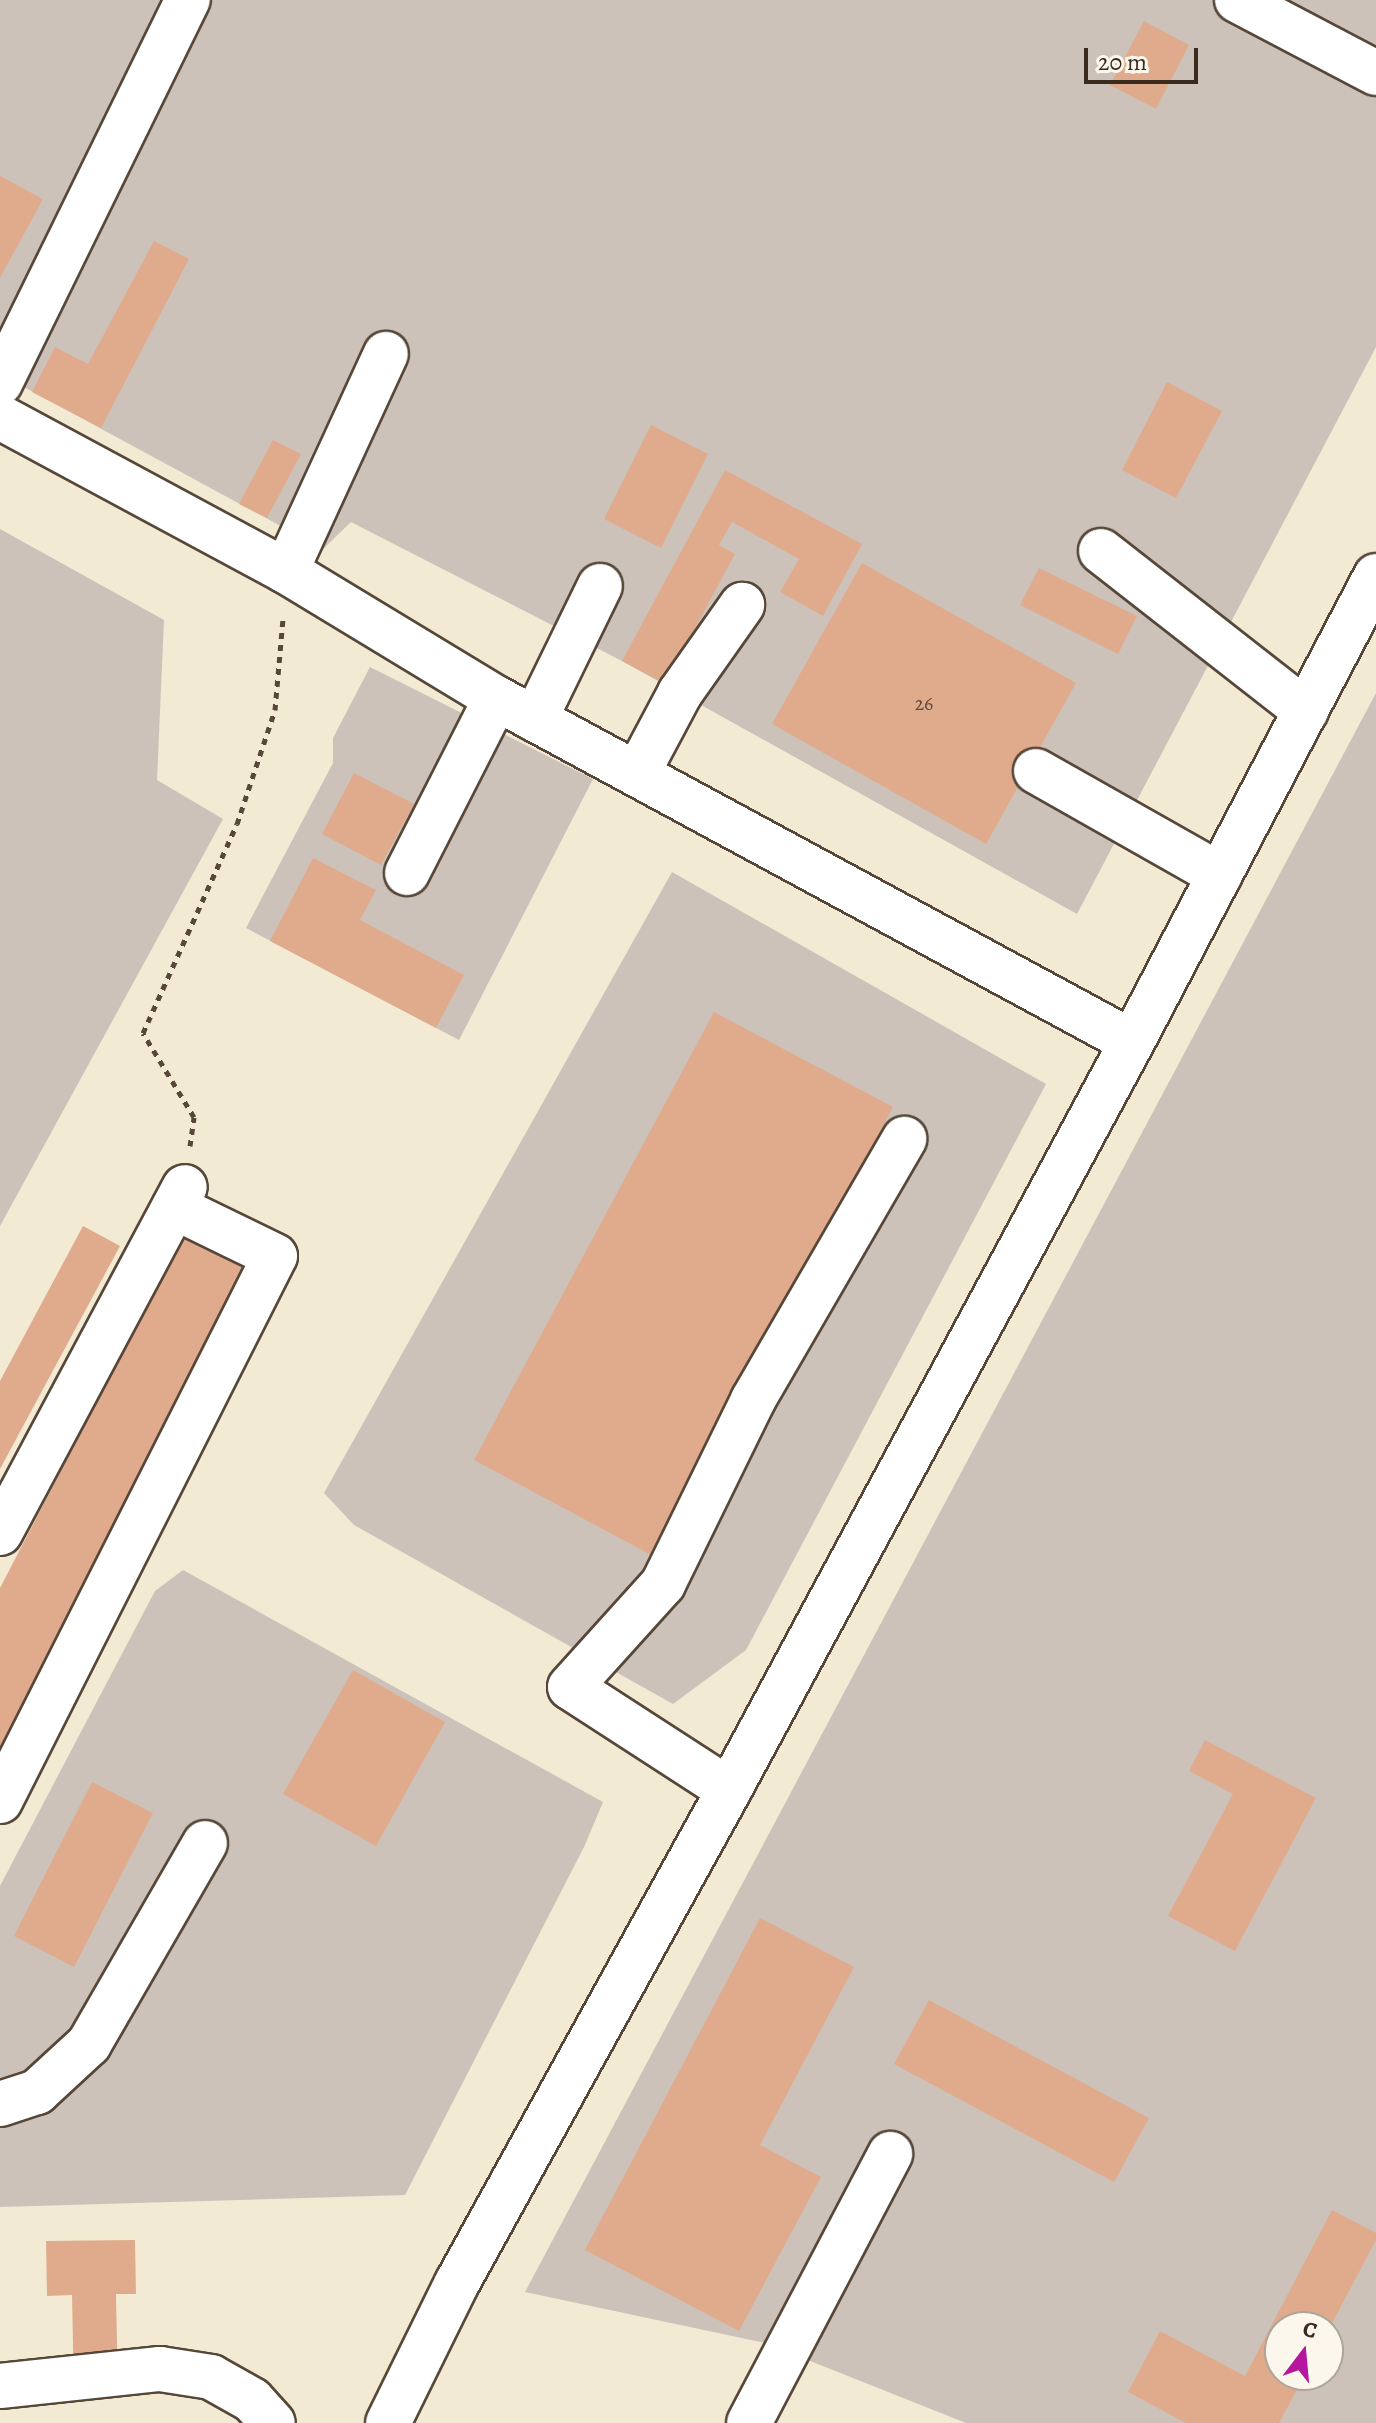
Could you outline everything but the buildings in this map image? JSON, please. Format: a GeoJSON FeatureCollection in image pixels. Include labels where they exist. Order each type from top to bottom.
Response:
{"type":"FeatureCollection","features":[{"type":"Feature","properties":{"kind":"street"},"geometry":{"type":"LineString","coordinates":[[0,383],[188,0]]}},
{"type":"Feature","properties":{"kind":"street"},"geometry":{"type":"LineString","coordinates":[[1237,0],[1376,73]]}},
{"type":"Feature","properties":{"kind":"street"},"geometry":{"type":"LineString","coordinates":[[286,571],[386,354]]}},
{"type":"Feature","properties":{"kind":"street"},"geometry":{"type":"LineString","coordinates":[[0,417],[286,571],[496,698],[1132,1042]]}},
{"type":"Feature","properties":{"kind":"street"},"geometry":{"type":"LineString","coordinates":[[1101,551],[1306,711]]}},
{"type":"Feature","properties":{"kind":"street"},"geometry":{"type":"LineString","coordinates":[[388,2423],[457,2283],[729,1790],[1132,1042],[1376,576]]}},
{"type":"Feature","properties":{"kind":"street"},"geometry":{"type":"LineString","coordinates":[[535,719],[600,586]]}},
{"type":"Feature","properties":{"kind":"street"},"geometry":{"type":"LineString","coordinates":[[637,774],[680,693],[742,605]]}},
{"type":"Feature","properties":{"kind":"street"},"geometry":{"type":"LineString","coordinates":[[407,873],[496,698]]}},
{"type":"Feature","properties":{"kind":"street"},"geometry":{"type":"LineString","coordinates":[[1036,771],[1220,875]]}},
{"type":"Feature","properties":{"kind":"street"},"geometry":{"type":"LineString","coordinates":[[729,1790],[570,1687],[663,1584],[753,1400],[904,1139]]}},
{"type":"Feature","properties":{"kind":"street"},"geometry":{"type":"LineString","coordinates":[[0,1533],[180,1197],[275,1256],[0,1801]]}},
{"type":"Feature","properties":{"kind":"street"},"geometry":{"type":"LineString","coordinates":[[0,2104],[37,2092],[89,2044],[205,1843]]}},
{"type":"Feature","properties":{"kind":"street"},"geometry":{"type":"LineString","coordinates":[[749,2423],[890,2154]]}},
{"type":"Feature","properties":{"kind":"street"},"geometry":{"type":"LineString","coordinates":[[0,2386],[160,2369],[211,2377],[252,2400],[273,2423]]}},
{"type":"Feature","properties":{"kind":"path"},"geometry":{"type":"LineString","coordinates":[[180,1197],[194,1117],[143,1033],[237,824],[275,710],[286,571]]}},
{"type":"Feature","properties":{"kind":"shaded area"},"geometry":{"type":"Polygon","coordinates":[[[0,0],[1376,0],[1376,347],[1077,914],[622,661],[351,522],[323,549],[0,374],[0,0]]]}},
{"type":"Feature","properties":{"kind":"shaded area"},"geometry":{"type":"Polygon","coordinates":[[[0,529],[164,620],[157,780],[223,819],[0,1226],[0,529]]]}},
{"type":"Feature","properties":{"kind":"shaded area"},"geometry":{"type":"Polygon","coordinates":[[[370,667],[593,779],[459,1040],[246,928],[333,763],[333,738],[370,667]]]}},
{"type":"Feature","properties":{"kind":"shaded area"},"geometry":{"type":"Polygon","coordinates":[[[1376,693],[1376,2423],[966,2423],[765,2343],[525,2292],[1376,693]]]}},
{"type":"Feature","properties":{"kind":"shaded area"},"geometry":{"type":"Polygon","coordinates":[[[672,872],[1046,1084],[746,1650],[673,1704],[354,1525],[324,1493],[672,872]]]}},
{"type":"Feature","properties":{"kind":"shaded area"},"geometry":{"type":"Polygon","coordinates":[[[183,1570],[603,1802],[584,1847],[405,2195],[0,2207],[0,1886],[155,1591],[183,1570]]]}}]}
